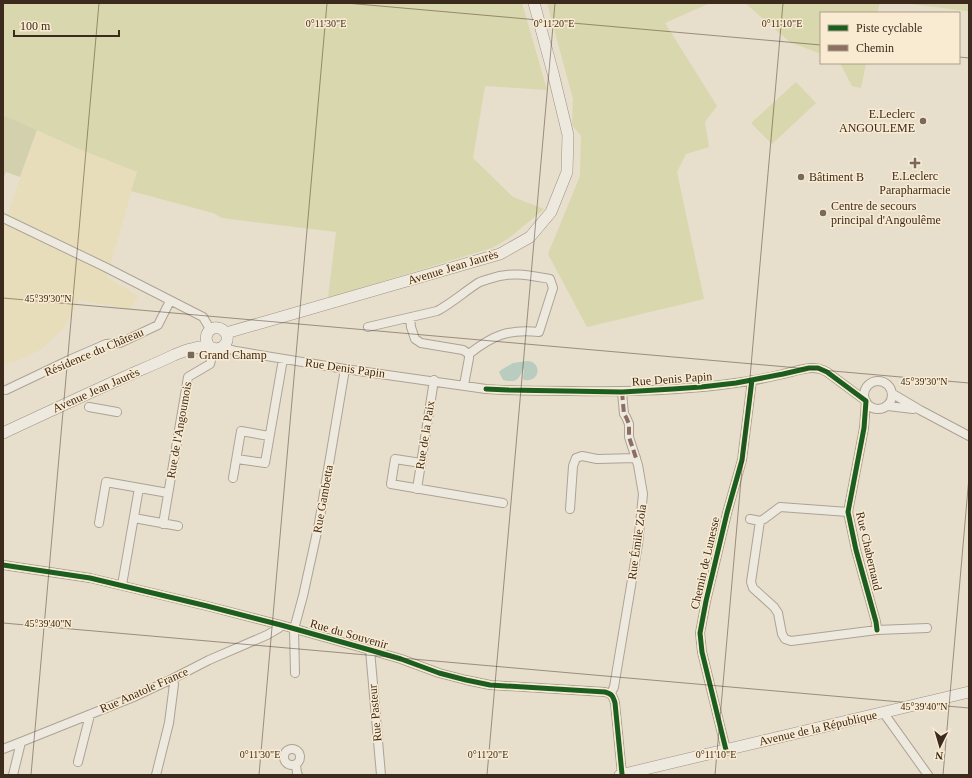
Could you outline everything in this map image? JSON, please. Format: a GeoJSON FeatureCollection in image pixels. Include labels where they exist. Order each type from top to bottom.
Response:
{"type":"FeatureCollection","features":[{"type":"Feature","properties":{"kind":"main road","name":"Avenue Jean Jaurès"},"geometry":{"type":"LineString","coordinates":[[226,333],[500,254],[530,237],[551,212],[567,172],[568,135],[534,3]]}},
{"type":"Feature","properties":{"kind":"main road"},"geometry":{"type":"LineString","coordinates":[[215,328],[219,328],[226,333],[226,342],[216,347],[206,340],[208,333],[215,328]]}},
{"type":"Feature","properties":{"kind":"main road","name":"Avenue Jean Jaurès"},"geometry":{"type":"LineString","coordinates":[[3,433],[94,390],[190,349],[208,333]]}},
{"type":"Feature","properties":{"kind":"main road","name":"Avenue Jean Jaurès"},"geometry":{"type":"LineString","coordinates":[[190,349],[216,347]]}},
{"type":"Feature","properties":{"kind":"main road","name":"Avenue de la République"},"geometry":{"type":"LineString","coordinates":[[621,775],[646,772],[726,750],[969,692]]}},
{"type":"Feature","properties":{"kind":"street"},"geometry":{"type":"LineString","coordinates":[[3,218],[105,267],[203,317],[208,333]]}},
{"type":"Feature","properties":{"kind":"street"},"geometry":{"type":"LineString","coordinates":[[368,327],[437,311],[447,306],[479,283],[496,276],[521,274],[550,279],[553,288],[539,332],[526,331],[503,334],[486,341],[469,354]]}},
{"type":"Feature","properties":{"kind":"street","name":"Résidence du Château"},"geometry":{"type":"LineString","coordinates":[[6,390],[69,360],[106,344],[120,343],[158,324],[170,301]]}},
{"type":"Feature","properties":{"kind":"street"},"geometry":{"type":"LineString","coordinates":[[410,318],[415,339],[421,343],[463,350],[469,354]]}},
{"type":"Feature","properties":{"kind":"street","name":"Rue Denis Papin"},"geometry":{"type":"LineString","coordinates":[[216,347],[230,349],[236,352],[283,359],[508,390],[622,392],[701,387],[752,380],[809,368],[818,368],[827,372],[866,401]]}},
{"type":"Feature","properties":{"kind":"street","name":"Rue de l'Angoumois"},"geometry":{"type":"LineString","coordinates":[[163,524],[188,377],[210,364],[216,347]]}},
{"type":"Feature","properties":{"kind":"street"},"geometry":{"type":"LineString","coordinates":[[464,385],[470,358],[469,354]]}},
{"type":"Feature","properties":{"kind":"street"},"geometry":{"type":"LineString","coordinates":[[237,459],[265,464],[283,359]]}},
{"type":"Feature","properties":{"kind":"street","name":"Rue Gambetta"},"geometry":{"type":"LineString","coordinates":[[295,673],[294,629],[319,523],[345,368]]}},
{"type":"Feature","properties":{"kind":"street","name":"Rue de la Paix"},"geometry":{"type":"LineString","coordinates":[[417,489],[434,380]]}},
{"type":"Feature","properties":{"kind":"street","name":"Chemin de Lunesse"},"geometry":{"type":"LineString","coordinates":[[726,750],[702,652],[700,633],[725,521],[742,460],[752,380]]}},
{"type":"Feature","properties":{"kind":"street"},"geometry":{"type":"LineString","coordinates":[[888,406],[892,398],[889,386],[877,381],[872,383],[866,389],[864,397],[870,407],[877,410],[888,406],[920,410]]}},
{"type":"Feature","properties":{"kind":"street"},"geometry":{"type":"LineString","coordinates":[[852,391],[866,389]]}},
{"type":"Feature","properties":{"kind":"street","name":"Rue Émile Zola"},"geometry":{"type":"LineString","coordinates":[[611,693],[616,680],[638,544],[643,494],[638,465],[629,437],[629,424],[624,414],[622,392]]}},
{"type":"Feature","properties":{"kind":"street"},"geometry":{"type":"LineString","coordinates":[[892,394],[969,436]]}},
{"type":"Feature","properties":{"kind":"street","name":"Rue Chabernaud"},"geometry":{"type":"LineString","coordinates":[[866,401],[864,428],[848,512],[856,550],[877,630]]}},
{"type":"Feature","properties":{"kind":"street"},"geometry":{"type":"LineString","coordinates":[[89,407],[118,412]]}},
{"type":"Feature","properties":{"kind":"street"},"geometry":{"type":"LineString","coordinates":[[864,428],[877,410]]}},
{"type":"Feature","properties":{"kind":"street"},"geometry":{"type":"LineString","coordinates":[[233,478],[241,431],[270,436]]}},
{"type":"Feature","properties":{"kind":"street"},"geometry":{"type":"LineString","coordinates":[[570,509],[573,466],[576,458],[582,456],[597,459],[636,458]]}},
{"type":"Feature","properties":{"kind":"street"},"geometry":{"type":"LineString","coordinates":[[421,463],[395,458],[391,484],[503,503]]}},
{"type":"Feature","properties":{"kind":"street"},"geometry":{"type":"LineString","coordinates":[[99,523],[106,482],[168,493]]}},
{"type":"Feature","properties":{"kind":"street"},"geometry":{"type":"LineString","coordinates":[[122,585],[138,488]]}},
{"type":"Feature","properties":{"kind":"street","name":"Rue Chabernaud"},"geometry":{"type":"LineString","coordinates":[[760,521],[780,507],[848,512]]}},
{"type":"Feature","properties":{"kind":"street"},"geometry":{"type":"LineString","coordinates":[[134,518],[178,526]]}},
{"type":"Feature","properties":{"kind":"street"},"geometry":{"type":"LineString","coordinates":[[750,520],[760,521],[751,582],[753,588],[774,607],[778,613],[782,634],[785,639],[791,641],[877,630],[927,628]]}},
{"type":"Feature","properties":{"kind":"street","name":"Rue du Souvenir"},"geometry":{"type":"LineString","coordinates":[[3,565],[90,578],[122,585],[281,625],[401,659],[439,673],[466,680],[490,685],[611,693]]}},
{"type":"Feature","properties":{"kind":"street","name":"Rue Anatole France"},"geometry":{"type":"LineString","coordinates":[[3,749],[136,696],[209,660],[267,635],[279,628],[281,625]]}},
{"type":"Feature","properties":{"kind":"street","name":"Rue Pasteur"},"geometry":{"type":"LineString","coordinates":[[370,650],[381,775]]}},
{"type":"Feature","properties":{"kind":"street"},"geometry":{"type":"LineString","coordinates":[[156,775],[170,723],[174,684],[172,679]]}},
{"type":"Feature","properties":{"kind":"street"},"geometry":{"type":"LineString","coordinates":[[611,693],[615,703],[621,775]]}},
{"type":"Feature","properties":{"kind":"street"},"geometry":{"type":"LineString","coordinates":[[883,712],[928,775]]}},
{"type":"Feature","properties":{"kind":"street"},"geometry":{"type":"LineString","coordinates":[[78,762],[90,715]]}},
{"type":"Feature","properties":{"kind":"street"},"geometry":{"type":"LineString","coordinates":[[13,775],[21,742]]}},
{"type":"Feature","properties":{"kind":"street"},"geometry":{"type":"LineString","coordinates":[[296,765],[298,775]]}},
{"type":"Feature","properties":{"kind":"shaded area"},"geometry":{"type":"Polygon","coordinates":[[[3,3],[522,3],[547,90],[485,86],[473,158],[513,197],[544,209],[509,238],[492,248],[328,298],[336,232],[222,218],[213,213],[131,191],[137,172],[79,149],[3,115],[3,3]]]}},
{"type":"Feature","properties":{"kind":"shaded area"},"geometry":{"type":"Polygon","coordinates":[[[547,3],[710,3],[665,23],[717,106],[705,122],[709,147],[686,154],[677,172],[704,299],[587,327],[548,254],[580,176],[581,136],[572,125],[573,99],[547,3]]]}},
{"type":"Feature","properties":{"kind":"shaded area"},"geometry":{"type":"Polygon","coordinates":[[[745,3],[880,3],[877,12],[820,12],[820,54],[790,42],[745,3]]]}},
{"type":"Feature","properties":{"kind":"shaded area"},"geometry":{"type":"Polygon","coordinates":[[[903,3],[969,3],[969,12],[967,11],[903,3]]]}},
{"type":"Feature","properties":{"kind":"shaded area"},"geometry":{"type":"Polygon","coordinates":[[[841,64],[866,64],[861,88],[852,86],[841,64]]]}},
{"type":"Feature","properties":{"kind":"shaded area"},"geometry":{"type":"Polygon","coordinates":[[[796,82],[816,103],[772,144],[751,123],[796,82]]]}},
{"type":"Feature","properties":{"kind":"shaded area"},"geometry":{"type":"Polygon","coordinates":[[[3,115],[37,130],[20,177],[6,172],[3,179],[3,115]]]}},
{"type":"Feature","properties":{"kind":"shaded area"},"geometry":{"type":"Polygon","coordinates":[[[37,130],[79,149],[137,172],[107,277],[138,296],[130,309],[79,300],[63,329],[40,350],[14,362],[3,365],[3,228],[37,130]]]}},
{"type":"Feature","properties":{"kind":"shaded area"},"geometry":{"type":"Polygon","coordinates":[[[527,361],[536,365],[538,372],[536,376],[529,380],[524,380],[523,369],[520,376],[516,380],[503,380],[499,372],[501,370],[513,363],[527,361]]]}},
{"type":"Feature","properties":{"kind":"marked path"},"geometry":{"type":"LineString","coordinates":[[622,392],[624,414],[629,424],[629,437],[636,458]]}},
{"type":"Feature","properties":{"kind":"cycle path"},"geometry":{"type":"LineString","coordinates":[[486,389],[622,392],[701,387],[736,383],[809,368],[818,368],[827,372],[866,401],[864,428],[848,512],[856,550],[877,630]]}},
{"type":"Feature","properties":{"kind":"cycle path"},"geometry":{"type":"LineString","coordinates":[[726,750],[702,652],[700,633],[727,513],[742,460],[752,380]]}},
{"type":"Feature","properties":{"kind":"cycle path"},"geometry":{"type":"LineString","coordinates":[[3,565],[90,578],[207,606],[370,650],[401,659],[439,673],[466,680],[490,685],[605,692],[612,696],[615,703],[622,774]]}},
{"type":"Feature","properties":{"kind":"place","name":"E.Leclerc ANGOULEME"},"geometry":{"type":"Point","coordinates":[923,121]}},
{"type":"Feature","properties":{"kind":"place","name":"E.Leclerc Parapharmacie"},"geometry":{"type":"Point","coordinates":[915,163]}},
{"type":"Feature","properties":{"kind":"place","name":"Bâtiment B"},"geometry":{"type":"Point","coordinates":[801,177]}},
{"type":"Feature","properties":{"kind":"place","name":"Centre de secours principal d'Angoulême"},"geometry":{"type":"Point","coordinates":[823,213]}},
{"type":"Feature","properties":{"kind":"place","name":"Grand Champ"},"geometry":{"type":"Point","coordinates":[191,355]}}]}
